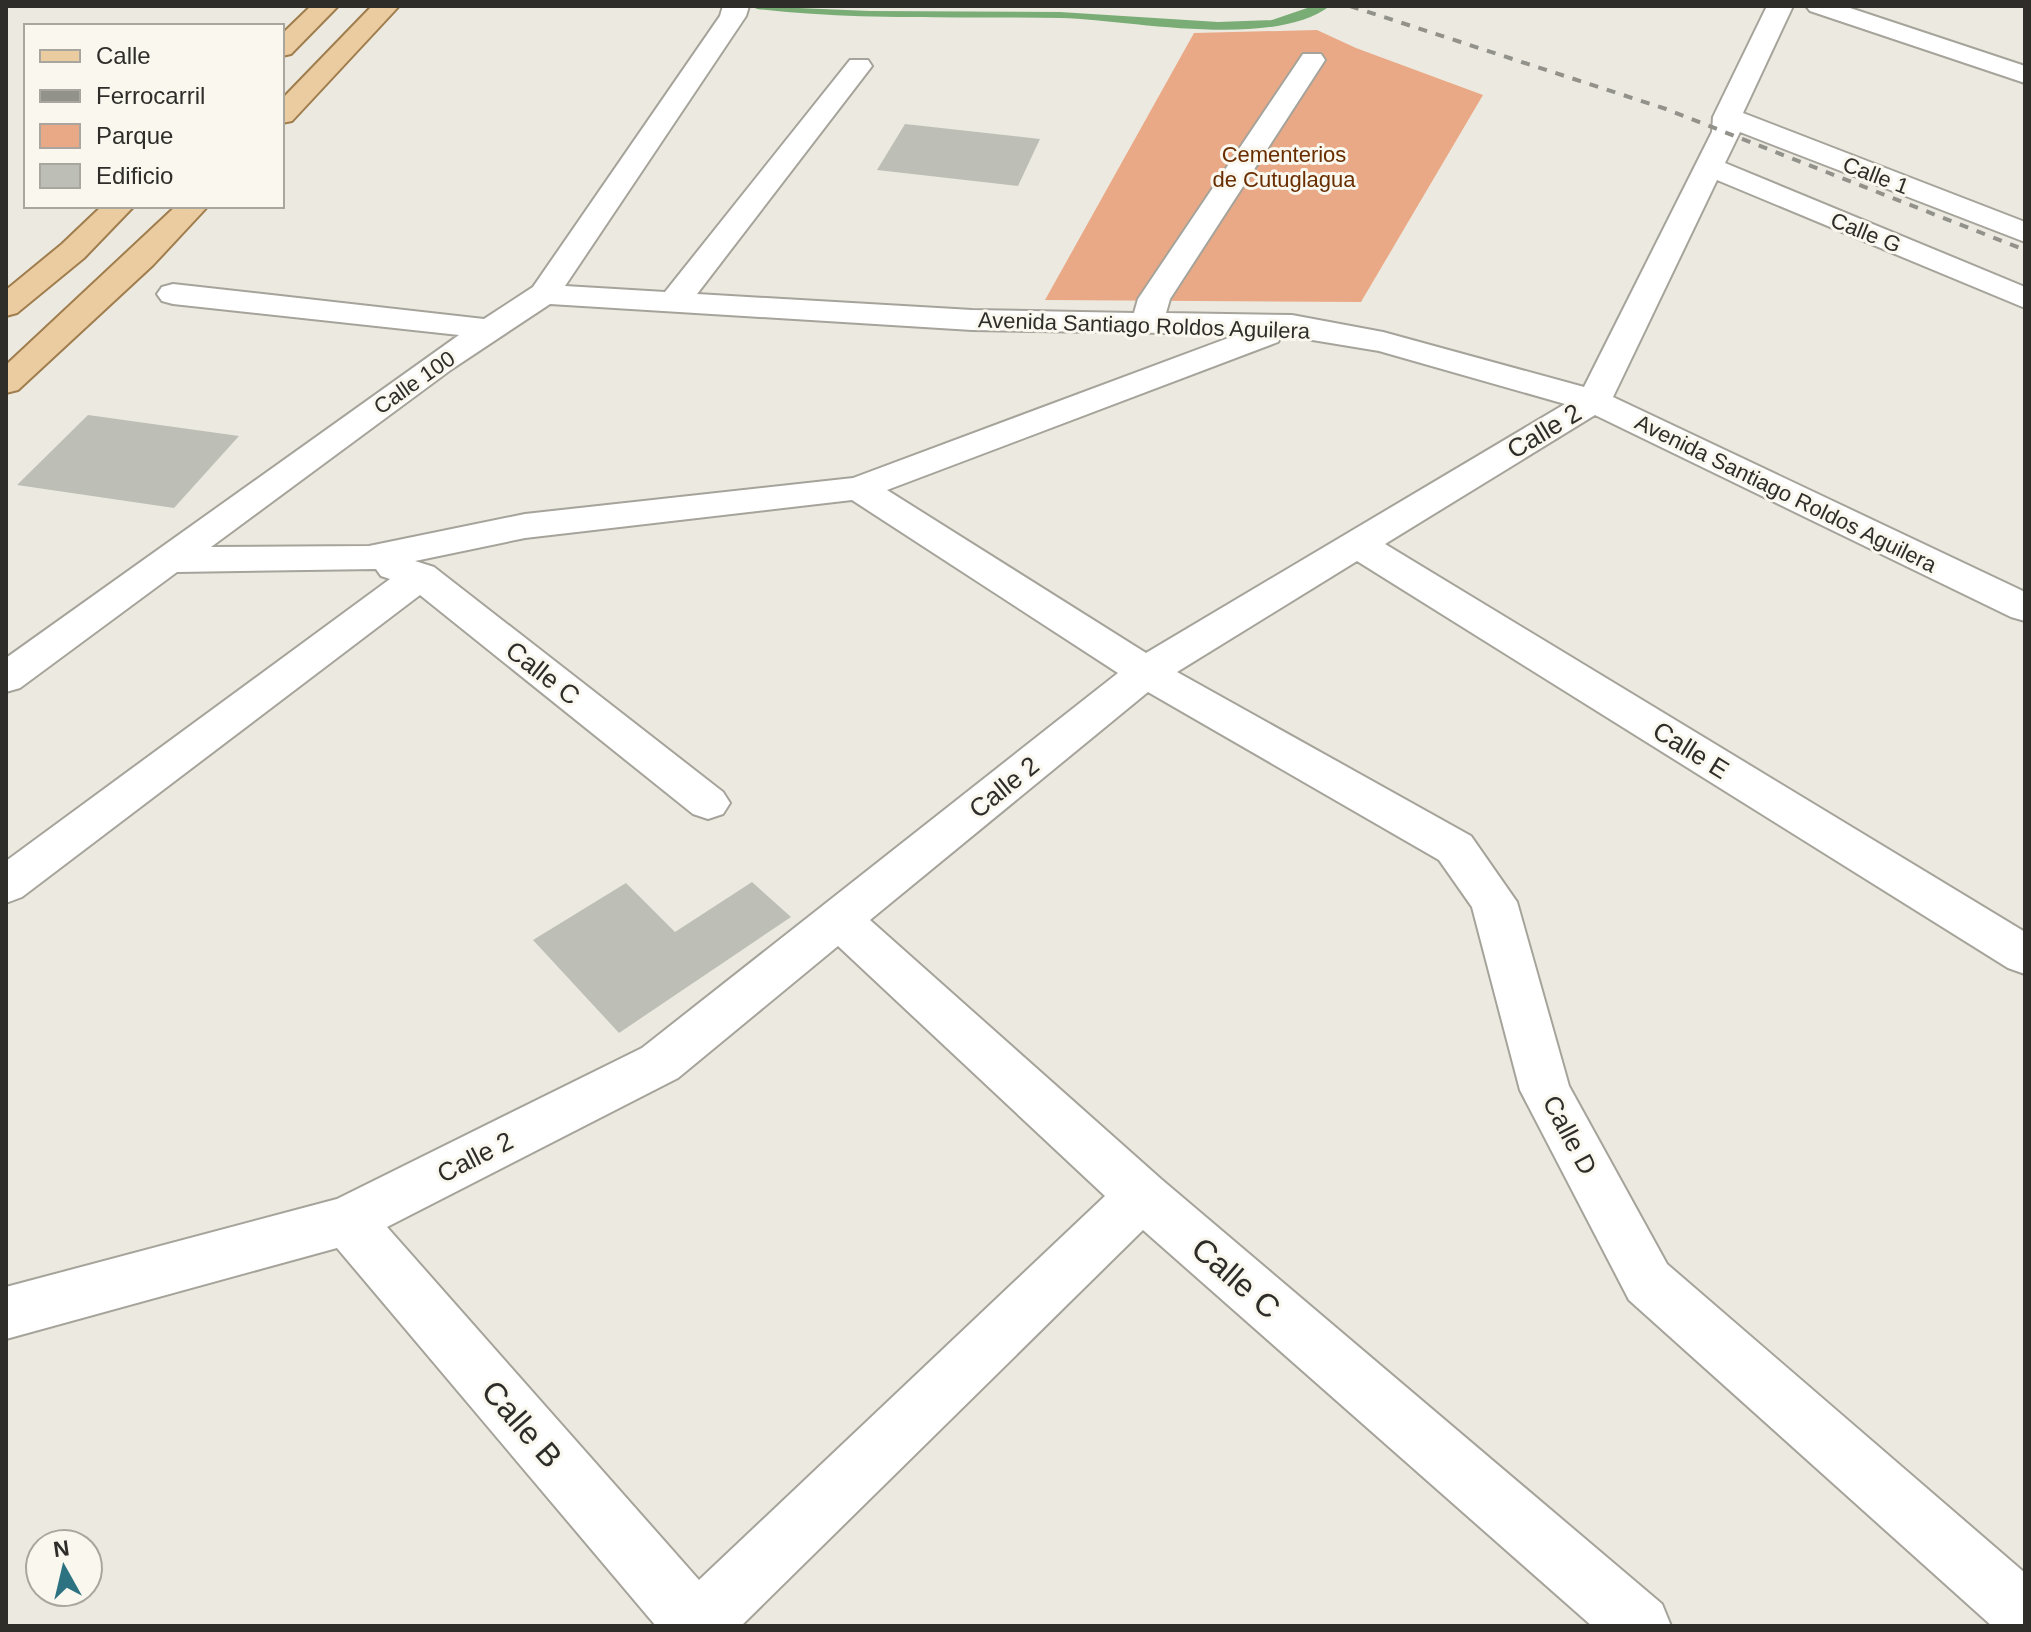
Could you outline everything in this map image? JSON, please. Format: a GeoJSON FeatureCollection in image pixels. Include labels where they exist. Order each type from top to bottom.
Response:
{"type":"FeatureCollection","features":[{"type":"Feature","properties":{"kind":"main road"},"geometry":{"type":"LineString","coordinates":[[284,46],[325,6]]}},
{"type":"Feature","properties":{"kind":"main road"},"geometry":{"type":"LineString","coordinates":[[284,113],[386,6]]}},
{"type":"Feature","properties":{"kind":"main road"},"geometry":{"type":"LineString","coordinates":[[6,306],[73,251],[117,208]]}},
{"type":"Feature","properties":{"kind":"main road"},"geometry":{"type":"LineString","coordinates":[[6,383],[142,258],[191,208]]}},
{"type":"Feature","properties":{"kind":"street","name":"Calle 2"},"geometry":{"type":"LineString","coordinates":[[6,1313],[347,1221],[660,1063],[1146,672],[1594,401],[1726,132],[1727,117],[1780,6]]}},
{"type":"Feature","properties":{"kind":"street"},"geometry":{"type":"LineString","coordinates":[[1819,6],[2025,75]]}},
{"type":"Feature","properties":{"kind":"street","name":"Calle 100"},"geometry":{"type":"LineString","coordinates":[[6,678],[166,560],[544,294],[734,11]]}},
{"type":"Feature","properties":{"kind":"street"},"geometry":{"type":"LineString","coordinates":[[1146,325],[1154,299],[1312,60]]}},
{"type":"Feature","properties":{"kind":"street"},"geometry":{"type":"LineString","coordinates":[[672,304],[859,66]]}},
{"type":"Feature","properties":{"kind":"street","name":"Calle 1"},"geometry":{"type":"LineString","coordinates":[[1727,117],[2025,233]]}},
{"type":"Feature","properties":{"kind":"street","name":"Calle G"},"geometry":{"type":"LineString","coordinates":[[1708,166],[2025,298]]}},
{"type":"Feature","properties":{"kind":"street"},"geometry":{"type":"LineString","coordinates":[[173,294],[491,329]]}},
{"type":"Feature","properties":{"kind":"street","name":"Avenida Santiago Roldos Aguilera"},"geometry":{"type":"LineString","coordinates":[[544,294],[972,320],[1292,325],[1383,342],[1594,401],[2025,608]]}},
{"type":"Feature","properties":{"kind":"street"},"geometry":{"type":"LineString","coordinates":[[166,560],[369,558],[525,526],[859,488],[1292,325]]}},
{"type":"Feature","properties":{"kind":"street","name":"Calle D"},"geometry":{"type":"LineString","coordinates":[[859,488],[1146,672],[1455,848],[1494,902],[1545,1090],[1648,1282],[2025,1614]]}},
{"type":"Feature","properties":{"kind":"street","name":"Calle E"},"geometry":{"type":"LineString","coordinates":[[1357,544],[2025,955]]}},
{"type":"Feature","properties":{"kind":"street","name":"Calle C"},"geometry":{"type":"LineString","coordinates":[[369,558],[420,576],[708,803]]}},
{"type":"Feature","properties":{"kind":"street"},"geometry":{"type":"LineString","coordinates":[[6,885],[420,576]]}},
{"type":"Feature","properties":{"kind":"street","name":"Calle C"},"geometry":{"type":"LineString","coordinates":[[840,920],[1142,1196],[1640,1626]]}},
{"type":"Feature","properties":{"kind":"street"},"geometry":{"type":"LineString","coordinates":[[697,1626],[1142,1196]]}},
{"type":"Feature","properties":{"kind":"street","name":"Calle B"},"geometry":{"type":"LineString","coordinates":[[347,1221],[697,1626]]}},
{"type":"Feature","properties":{"kind":"green space","name":"Cementerios de Cutuglagua"},"geometry":{"type":"Polygon","coordinates":[[[1317,30],[1356,48],[1483,95],[1361,302],[1045,300],[1194,33],[1317,30]]]}},
{"type":"Feature","properties":{"kind":"building"},"geometry":{"type":"Polygon","coordinates":[[[905,124],[1040,139],[1018,186],[877,170],[905,124]]]}},
{"type":"Feature","properties":{"kind":"building"},"geometry":{"type":"Polygon","coordinates":[[[88,415],[239,436],[174,508],[17,485],[88,415]]]}},
{"type":"Feature","properties":{"kind":"building"},"geometry":{"type":"Polygon","coordinates":[[[752,882],[791,917],[619,1033],[533,940],[626,883],[675,932],[752,882]]]}},
{"type":"Feature","properties":{"kind":"waterway"},"geometry":{"type":"LineString","coordinates":[[757,6],[870,15],[1087,16],[1218,26],[1278,22],[1324,6]]}},
{"type":"Feature","properties":{"kind":"railway"},"geometry":{"type":"LineString","coordinates":[[1350,6],[1666,109],[2025,250]]}}]}
